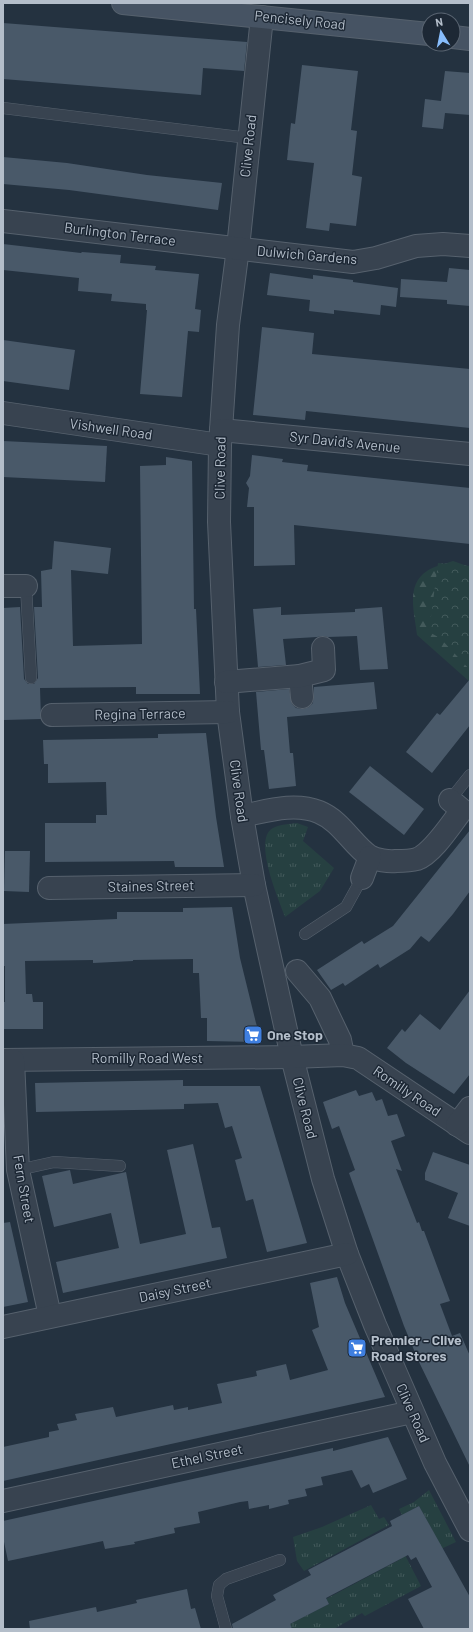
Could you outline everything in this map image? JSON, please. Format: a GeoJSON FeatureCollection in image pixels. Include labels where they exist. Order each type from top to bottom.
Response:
{"type":"FeatureCollection","features":[{"type":"Feature","properties":{"kind":"main road","name":"Pencisely Road"},"geometry":{"type":"LineString","coordinates":[[123,3],[421,33]]}},
{"type":"Feature","properties":{"kind":"street","name":"Clive Road"},"geometry":{"type":"LineString","coordinates":[[262,17],[248,138],[238,248],[228,325],[220,437],[218,522],[226,682],[228,712],[242,816],[254,884],[292,1057],[323,1179],[347,1254],[412,1412],[435,1463],[470,1530]]}},
{"type":"Feature","properties":{"kind":"street","name":"Burlington Terrace"},"geometry":{"type":"LineString","coordinates":[[3,221],[238,248]]}},
{"type":"Feature","properties":{"kind":"street","name":"Dulwich Gardens"},"geometry":{"type":"LineString","coordinates":[[238,248],[353,262],[376,258],[416,246],[442,244],[470,246]]}},
{"type":"Feature","properties":{"kind":"street","name":"Vishwell Road"},"geometry":{"type":"LineString","coordinates":[[3,413],[220,437]]}},
{"type":"Feature","properties":{"kind":"street","name":"Syr David's Avenue"},"geometry":{"type":"LineString","coordinates":[[220,437],[470,454]]}},
{"type":"Feature","properties":{"kind":"street"},"geometry":{"type":"LineString","coordinates":[[3,586],[26,586]]}},
{"type":"Feature","properties":{"kind":"street"},"geometry":{"type":"LineString","coordinates":[[226,682],[301,687],[324,670],[323,648]]}},
{"type":"Feature","properties":{"kind":"street","name":"Regina Terrace"},"geometry":{"type":"LineString","coordinates":[[52,715],[228,712]]}},
{"type":"Feature","properties":{"kind":"street"},"geometry":{"type":"LineString","coordinates":[[242,816],[282,808],[302,808],[320,812],[336,822],[370,857],[390,862],[418,858],[429,851],[461,809]]}},
{"type":"Feature","properties":{"kind":"street"},"geometry":{"type":"LineString","coordinates":[[362,878],[370,857]]}},
{"type":"Feature","properties":{"kind":"street","name":"Staines Street"},"geometry":{"type":"LineString","coordinates":[[49,888],[254,884]]}},
{"type":"Feature","properties":{"kind":"street"},"geometry":{"type":"LineString","coordinates":[[297,971],[320,998],[340,1040],[343,1055]]}},
{"type":"Feature","properties":{"kind":"street","name":"Romilly Road"},"geometry":{"type":"LineString","coordinates":[[292,1057],[343,1055],[358,1058],[464,1129]]}},
{"type":"Feature","properties":{"kind":"street","name":"Romilly Road West"},"geometry":{"type":"LineString","coordinates":[[8,1060],[292,1057]]}},
{"type":"Feature","properties":{"kind":"street","name":"Fern Street"},"geometry":{"type":"LineString","coordinates":[[8,1060],[18,1170],[50,1316]]}},
{"type":"Feature","properties":{"kind":"street"},"geometry":{"type":"LineString","coordinates":[[464,1129],[470,1108]]}},
{"type":"Feature","properties":{"kind":"street","name":"Daisy Street"},"geometry":{"type":"LineString","coordinates":[[3,1327],[347,1254]]}},
{"type":"Feature","properties":{"kind":"street","name":"Ethel Street"},"geometry":{"type":"LineString","coordinates":[[3,1501],[412,1412]]}},
{"type":"Feature","properties":{"kind":"lane"},"geometry":{"type":"LineString","coordinates":[[3,108],[248,138]]}},
{"type":"Feature","properties":{"kind":"lane"},"geometry":{"type":"LineString","coordinates":[[26,586],[31,678]]}},
{"type":"Feature","properties":{"kind":"lane"},"geometry":{"type":"LineString","coordinates":[[461,809],[470,775]]}},
{"type":"Feature","properties":{"kind":"lane"},"geometry":{"type":"LineString","coordinates":[[305,934],[346,907],[362,878]]}},
{"type":"Feature","properties":{"kind":"lane"},"geometry":{"type":"LineString","coordinates":[[18,1170],[54,1162],[120,1166]]}},
{"type":"Feature","properties":{"kind":"lane"},"geometry":{"type":"LineString","coordinates":[[226,1629],[217,1596],[219,1585],[226,1579],[280,1560]]}},
{"type":"Feature","properties":{"kind":"green space"},"geometry":{"type":"Polygon","coordinates":[[[453,561],[470,567],[470,682],[417,635],[413,609],[414,592],[420,577],[433,568],[453,561]]]}},
{"type":"Feature","properties":{"kind":"green space"},"geometry":{"type":"Polygon","coordinates":[[[438,563],[470,566],[470,670],[440,638],[429,632],[438,563]]]}},
{"type":"Feature","properties":{"kind":"green space"},"geometry":{"type":"Polygon","coordinates":[[[297,823],[308,827],[303,841],[334,868],[320,891],[285,917],[269,870],[265,844],[267,834],[273,828],[297,823]]]}},
{"type":"Feature","properties":{"kind":"green space"},"geometry":{"type":"Polygon","coordinates":[[[429,1490],[456,1542],[428,1555],[440,1544],[419,1506],[402,1515],[399,1509],[414,1502],[429,1490]]]}},
{"type":"Feature","properties":{"kind":"green space"},"geometry":{"type":"Polygon","coordinates":[[[371,1505],[379,1519],[384,1517],[389,1525],[304,1571],[297,1561],[293,1537],[322,1527],[371,1505]]]}},
{"type":"Feature","properties":{"kind":"green space"},"geometry":{"type":"Polygon","coordinates":[[[405,1555],[421,1586],[365,1616],[362,1613],[334,1629],[292,1629],[290,1624],[329,1604],[326,1599],[401,1559],[400,1557],[405,1555]]]}},
{"type":"Feature","properties":{"kind":"building"},"geometry":{"type":"Polygon","coordinates":[[[3,23],[247,42],[244,71],[203,68],[201,95],[3,79],[3,23]]]}},
{"type":"Feature","properties":{"kind":"building"},"geometry":{"type":"Polygon","coordinates":[[[302,65],[358,71],[351,130],[357,131],[352,175],[362,177],[356,226],[330,223],[329,231],[306,228],[314,163],[287,160],[291,123],[295,124],[302,65]]]}},
{"type":"Feature","properties":{"kind":"building"},"geometry":{"type":"Polygon","coordinates":[[[445,71],[470,73],[470,115],[445,113],[443,129],[422,127],[425,99],[441,101],[445,71]]]}},
{"type":"Feature","properties":{"kind":"building"},"geometry":{"type":"Polygon","coordinates":[[[3,157],[67,163],[147,175],[222,183],[218,210],[69,190],[3,184],[3,157]]]}},
{"type":"Feature","properties":{"kind":"building"},"geometry":{"type":"Polygon","coordinates":[[[3,244],[81,253],[121,255],[120,263],[156,266],[155,270],[199,274],[195,309],[201,310],[199,332],[188,331],[182,397],[140,394],[147,310],[146,304],[111,301],[112,294],[78,291],[79,278],[3,270],[3,244]]]}},
{"type":"Feature","properties":{"kind":"building"},"geometry":{"type":"Polygon","coordinates":[[[449,268],[470,270],[470,306],[447,304],[447,300],[400,297],[401,279],[447,282],[449,268]]]}},
{"type":"Feature","properties":{"kind":"building"},"geometry":{"type":"Polygon","coordinates":[[[270,273],[313,279],[313,275],[398,288],[396,307],[381,305],[380,315],[334,310],[334,314],[309,311],[310,300],[267,295],[270,273]]]}},
{"type":"Feature","properties":{"kind":"building"},"geometry":{"type":"Polygon","coordinates":[[[262,327],[314,333],[312,354],[470,369],[470,428],[306,411],[305,420],[253,415],[262,327]]]}},
{"type":"Feature","properties":{"kind":"building"},"geometry":{"type":"Polygon","coordinates":[[[3,340],[75,350],[69,390],[3,381],[3,340]]]}},
{"type":"Feature","properties":{"kind":"building"},"geometry":{"type":"Polygon","coordinates":[[[3,441],[107,446],[105,482],[3,477],[3,441]]]}},
{"type":"Feature","properties":{"kind":"building"},"geometry":{"type":"Polygon","coordinates":[[[252,455],[283,459],[282,462],[308,465],[307,471],[470,488],[470,544],[294,525],[295,565],[254,566],[254,507],[247,507],[249,488],[246,483],[250,476],[252,455]]]}},
{"type":"Feature","properties":{"kind":"building"},"geometry":{"type":"Polygon","coordinates":[[[166,457],[192,461],[194,609],[196,609],[200,694],[136,694],[136,687],[40,688],[41,719],[4,720],[3,608],[20,607],[24,679],[28,684],[34,684],[38,678],[34,607],[42,607],[41,571],[52,569],[54,541],[111,548],[108,574],[71,570],[73,646],[142,644],[140,466],[166,465],[166,457]]]}},
{"type":"Feature","properties":{"kind":"building"},"geometry":{"type":"Polygon","coordinates":[[[281,607],[281,615],[355,612],[355,609],[382,607],[388,669],[360,670],[357,636],[322,636],[283,639],[286,665],[258,667],[253,609],[281,607]]]}},
{"type":"Feature","properties":{"kind":"building"},"geometry":{"type":"Polygon","coordinates":[[[470,679],[470,725],[432,773],[406,752],[437,713],[440,715],[470,679]]]}},
{"type":"Feature","properties":{"kind":"building"},"geometry":{"type":"Polygon","coordinates":[[[374,682],[377,709],[287,717],[290,753],[293,753],[296,786],[269,789],[264,750],[261,750],[256,692],[289,689],[292,704],[296,708],[303,709],[309,707],[313,703],[314,687],[374,682]]]}},
{"type":"Feature","properties":{"kind":"building"},"geometry":{"type":"Polygon","coordinates":[[[206,733],[216,817],[224,867],[175,867],[174,861],[45,862],[45,823],[96,823],[96,815],[107,815],[106,782],[48,783],[48,764],[44,764],[43,740],[158,738],[158,734],[206,733]]]}},
{"type":"Feature","properties":{"kind":"building"},"geometry":{"type":"Polygon","coordinates":[[[370,766],[424,809],[404,835],[349,792],[370,766]]]}},
{"type":"Feature","properties":{"kind":"building"},"geometry":{"type":"Polygon","coordinates":[[[470,830],[470,891],[429,942],[421,936],[410,949],[380,968],[378,964],[345,986],[343,983],[331,990],[317,970],[362,941],[364,944],[393,926],[470,830]]]}},
{"type":"Feature","properties":{"kind":"building"},"geometry":{"type":"Polygon","coordinates":[[[5,851],[30,851],[29,892],[4,891],[5,851]]]}},
{"type":"Feature","properties":{"kind":"building"},"geometry":{"type":"Polygon","coordinates":[[[232,907],[240,958],[262,1042],[207,1041],[207,1018],[201,1018],[199,973],[193,973],[193,959],[133,960],[93,963],[93,960],[25,961],[26,994],[32,994],[33,1002],[43,1002],[43,1029],[3,1029],[5,966],[3,966],[3,924],[117,919],[117,912],[183,912],[183,908],[232,907]]]}},
{"type":"Feature","properties":{"kind":"building"},"geometry":{"type":"Polygon","coordinates":[[[470,990],[470,1074],[454,1094],[406,1063],[387,1048],[402,1029],[405,1032],[420,1014],[440,1030],[470,990]]]}},
{"type":"Feature","properties":{"kind":"building"},"geometry":{"type":"Polygon","coordinates":[[[183,1080],[183,1086],[260,1086],[307,1243],[267,1252],[253,1199],[246,1201],[235,1160],[242,1158],[232,1126],[225,1128],[218,1103],[184,1104],[184,1109],[36,1112],[35,1083],[183,1080]]]}},
{"type":"Feature","properties":{"kind":"building"},"geometry":{"type":"Polygon","coordinates":[[[356,1090],[359,1096],[372,1092],[376,1101],[382,1099],[388,1116],[397,1114],[405,1136],[391,1141],[402,1171],[396,1169],[417,1223],[419,1222],[422,1231],[424,1231],[450,1301],[440,1304],[452,1336],[460,1333],[470,1356],[470,1467],[419,1362],[404,1326],[349,1173],[355,1170],[339,1126],[332,1129],[323,1102],[356,1090]]]}},
{"type":"Feature","properties":{"kind":"building"},"geometry":{"type":"Polygon","coordinates":[[[193,1144],[212,1228],[220,1227],[227,1258],[63,1293],[56,1262],[119,1248],[111,1213],[54,1227],[42,1176],[70,1170],[73,1184],[126,1172],[140,1244],[186,1234],[167,1150],[193,1144]]]}},
{"type":"Feature","properties":{"kind":"building"},"geometry":{"type":"Polygon","coordinates":[[[433,1152],[470,1165],[470,1226],[448,1218],[458,1193],[425,1180],[425,1173],[433,1152]]]}},
{"type":"Feature","properties":{"kind":"building"},"geometry":{"type":"Polygon","coordinates":[[[10,1222],[28,1302],[3,1307],[3,1223],[10,1222]]]}},
{"type":"Feature","properties":{"kind":"building"},"geometry":{"type":"Polygon","coordinates":[[[337,1277],[345,1303],[385,1397],[3,1481],[3,1447],[49,1437],[49,1432],[59,1430],[57,1424],[77,1420],[75,1414],[113,1407],[116,1417],[173,1405],[174,1410],[188,1407],[188,1410],[222,1403],[217,1384],[257,1376],[256,1371],[286,1364],[290,1380],[328,1370],[312,1330],[319,1327],[310,1283],[337,1277]]]}},
{"type":"Feature","properties":{"kind":"building"},"geometry":{"type":"Polygon","coordinates":[[[388,1437],[407,1479],[373,1493],[369,1484],[361,1488],[352,1470],[321,1477],[323,1485],[305,1489],[307,1496],[288,1500],[289,1504],[269,1509],[269,1505],[249,1509],[248,1501],[240,1502],[198,1512],[200,1523],[174,1528],[175,1533],[134,1542],[135,1544],[105,1549],[103,1541],[8,1561],[3,1537],[3,1521],[333,1448],[333,1451],[388,1437]]]}},
{"type":"Feature","properties":{"kind":"building"},"geometry":{"type":"Polygon","coordinates":[[[419,1506],[470,1597],[470,1629],[424,1629],[408,1599],[432,1587],[416,1557],[411,1560],[408,1555],[326,1598],[329,1604],[290,1624],[292,1629],[233,1629],[232,1624],[276,1600],[273,1595],[311,1575],[308,1570],[392,1526],[390,1521],[419,1506]]]}},
{"type":"Feature","properties":{"kind":"building"},"geometry":{"type":"Polygon","coordinates":[[[187,1589],[191,1609],[195,1608],[201,1629],[30,1629],[29,1621],[96,1607],[97,1612],[137,1603],[136,1600],[187,1589]]]}},
{"type":"Feature","properties":{"kind":"place","name":"One Stop"},"geometry":{"type":"Point","coordinates":[253,1035]}},
{"type":"Feature","properties":{"kind":"place","name":"Premier - Clive Road Stores"},"geometry":{"type":"Point","coordinates":[357,1348]}}]}
